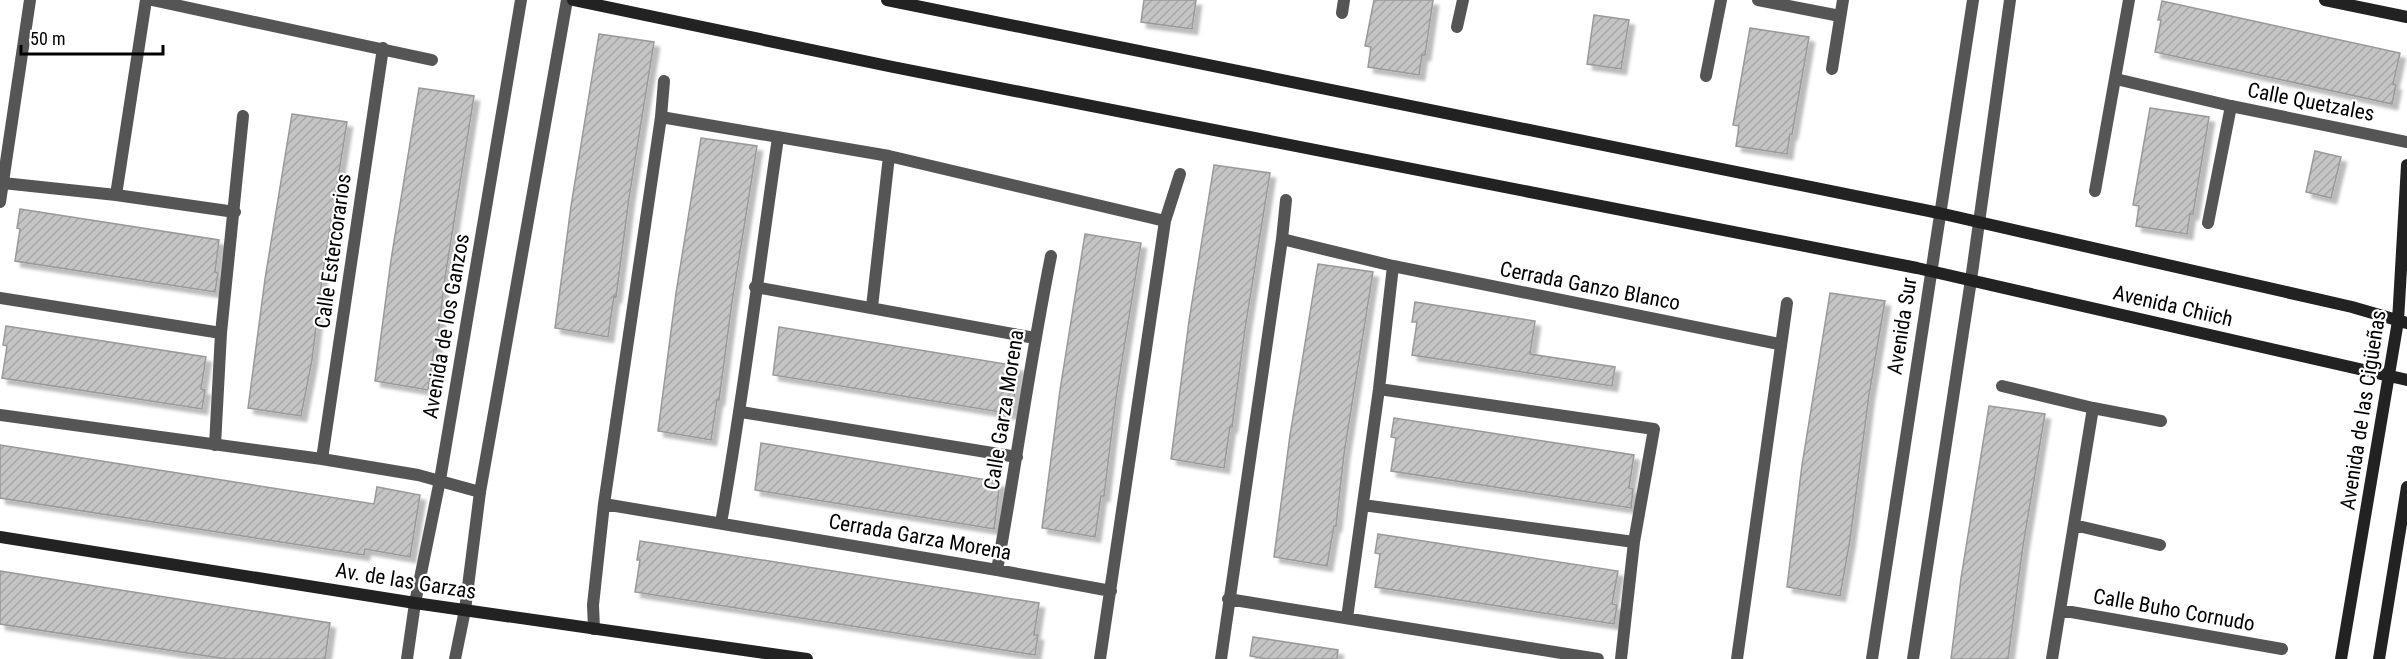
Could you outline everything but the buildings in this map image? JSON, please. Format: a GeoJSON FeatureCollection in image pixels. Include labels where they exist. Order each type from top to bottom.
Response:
{"type":"FeatureCollection","features":[{"type":"Feature","properties":{"kind":"main road","name":"Avenida Chiich"},"geometry":{"type":"LineString","coordinates":[[573,0],[893,67],[1930,271],[2407,380]]}},
{"type":"Feature","properties":{"kind":"main road","name":"Avenida Chiich"},"geometry":{"type":"LineString","coordinates":[[887,0],[1978,221],[2352,307],[2403,322]]}},
{"type":"Feature","properties":{"kind":"main road"},"geometry":{"type":"LineString","coordinates":[[2325,0],[2407,17]]}},
{"type":"Feature","properties":{"kind":"main road","name":"Avenida de las Cigüeñas"},"geometry":{"type":"LineString","coordinates":[[2341,659],[2390,375],[2403,322],[2407,165]]}},
{"type":"Feature","properties":{"kind":"main road"},"geometry":{"type":"LineString","coordinates":[[2379,659],[2407,487]]}},
{"type":"Feature","properties":{"kind":"main road","name":"Av. de las Garzas"},"geometry":{"type":"LineString","coordinates":[[0,537],[415,603],[807,659]]}},
{"type":"Feature","properties":{"kind":"street"},"geometry":{"type":"LineString","coordinates":[[0,202],[30,0]]}},
{"type":"Feature","properties":{"kind":"street"},"geometry":{"type":"LineString","coordinates":[[116,195],[146,0]]}},
{"type":"Feature","properties":{"kind":"street"},"geometry":{"type":"LineString","coordinates":[[152,0],[432,60]]}},
{"type":"Feature","properties":{"kind":"street","name":"Avenida de los Ganzos"},"geometry":{"type":"LineString","coordinates":[[407,659],[522,0]]}},
{"type":"Feature","properties":{"kind":"street"},"geometry":{"type":"LineString","coordinates":[[455,659],[465,610],[480,492],[567,0]]}},
{"type":"Feature","properties":{"kind":"street"},"geometry":{"type":"LineString","coordinates":[[1457,27],[1463,0]]}},
{"type":"Feature","properties":{"kind":"street"},"geometry":{"type":"LineString","coordinates":[[1706,76],[1721,0]]}},
{"type":"Feature","properties":{"kind":"street"},"geometry":{"type":"LineString","coordinates":[[1758,0],[1840,16]]}},
{"type":"Feature","properties":{"kind":"street"},"geometry":{"type":"LineString","coordinates":[[1832,69],[1843,0]]}},
{"type":"Feature","properties":{"kind":"street","name":"Avenida Sur"},"geometry":{"type":"LineString","coordinates":[[1872,659],[1973,0]]}},
{"type":"Feature","properties":{"kind":"street"},"geometry":{"type":"LineString","coordinates":[[1913,659],[1971,280],[2010,0]]}},
{"type":"Feature","properties":{"kind":"street"},"geometry":{"type":"LineString","coordinates":[[2095,191],[2129,0]]}},
{"type":"Feature","properties":{"kind":"street","name":"Calle Estercorarios"},"geometry":{"type":"LineString","coordinates":[[322,459],[383,48]]}},
{"type":"Feature","properties":{"kind":"street","name":"Calle Quetzales"},"geometry":{"type":"LineString","coordinates":[[2116,79],[2231,106],[2407,142]]}},
{"type":"Feature","properties":{"kind":"street"},"geometry":{"type":"LineString","coordinates":[[594,629],[593,605],[604,504],[661,117],[664,81]]}},
{"type":"Feature","properties":{"kind":"street","name":"Calle Quetzales"},"geometry":{"type":"LineString","coordinates":[[2208,223],[2231,106]]}},
{"type":"Feature","properties":{"kind":"street"},"geometry":{"type":"LineString","coordinates":[[215,445],[221,333],[243,116]]}},
{"type":"Feature","properties":{"kind":"street"},"geometry":{"type":"LineString","coordinates":[[661,117],[889,156],[1165,221]]}},
{"type":"Feature","properties":{"kind":"street"},"geometry":{"type":"LineString","coordinates":[[722,523],[741,412],[756,287],[778,138]]}},
{"type":"Feature","properties":{"kind":"street"},"geometry":{"type":"LineString","coordinates":[[872,307],[889,156]]}},
{"type":"Feature","properties":{"kind":"street"},"geometry":{"type":"LineString","coordinates":[[1100,659],[1165,221],[1180,174]]}},
{"type":"Feature","properties":{"kind":"street"},"geometry":{"type":"LineString","coordinates":[[3,183],[116,195],[235,212]]}},
{"type":"Feature","properties":{"kind":"street"},"geometry":{"type":"LineString","coordinates":[[1221,659],[1286,200]]}},
{"type":"Feature","properties":{"kind":"street","name":"Cerrada Ganzo Blanco"},"geometry":{"type":"LineString","coordinates":[[1282,239],[1393,266],[1779,344]]}},
{"type":"Feature","properties":{"kind":"street","name":"Calle Garza Morena"},"geometry":{"type":"LineString","coordinates":[[997,570],[1035,338],[1051,256]]}},
{"type":"Feature","properties":{"kind":"street"},"geometry":{"type":"LineString","coordinates":[[1347,618],[1379,389],[1393,266]]}},
{"type":"Feature","properties":{"kind":"street"},"geometry":{"type":"LineString","coordinates":[[756,287],[1035,338]]}},
{"type":"Feature","properties":{"kind":"street"},"geometry":{"type":"LineString","coordinates":[[0,298],[221,333]]}},
{"type":"Feature","properties":{"kind":"street"},"geometry":{"type":"LineString","coordinates":[[1737,659],[1779,344],[1787,303]]}},
{"type":"Feature","properties":{"kind":"street"},"geometry":{"type":"LineString","coordinates":[[2002,386],[2093,408],[2161,421]]}},
{"type":"Feature","properties":{"kind":"street"},"geometry":{"type":"LineString","coordinates":[[1379,389],[1654,429],[1634,542],[1621,659]]}},
{"type":"Feature","properties":{"kind":"street","name":"Calle Buho Cornudo"},"geometry":{"type":"LineString","coordinates":[[2052,659],[2093,408]]}},
{"type":"Feature","properties":{"kind":"street"},"geometry":{"type":"LineString","coordinates":[[741,412],[1017,457]]}},
{"type":"Feature","properties":{"kind":"street"},"geometry":{"type":"LineString","coordinates":[[0,415],[322,459],[440,480],[480,492]]}},
{"type":"Feature","properties":{"kind":"street","name":"Cerrada Garza Morena"},"geometry":{"type":"LineString","coordinates":[[604,504],[1111,591]]}},
{"type":"Feature","properties":{"kind":"street"},"geometry":{"type":"LineString","coordinates":[[1363,505],[1634,542]]}},
{"type":"Feature","properties":{"kind":"street"},"geometry":{"type":"LineString","coordinates":[[2074,525],[2160,545]]}},
{"type":"Feature","properties":{"kind":"street"},"geometry":{"type":"LineString","coordinates":[[1228,599],[1598,659]]}},
{"type":"Feature","properties":{"kind":"street","name":"Calle Buho Cornudo"},"geometry":{"type":"LineString","coordinates":[[2060,610],[2282,649]]}}]}
